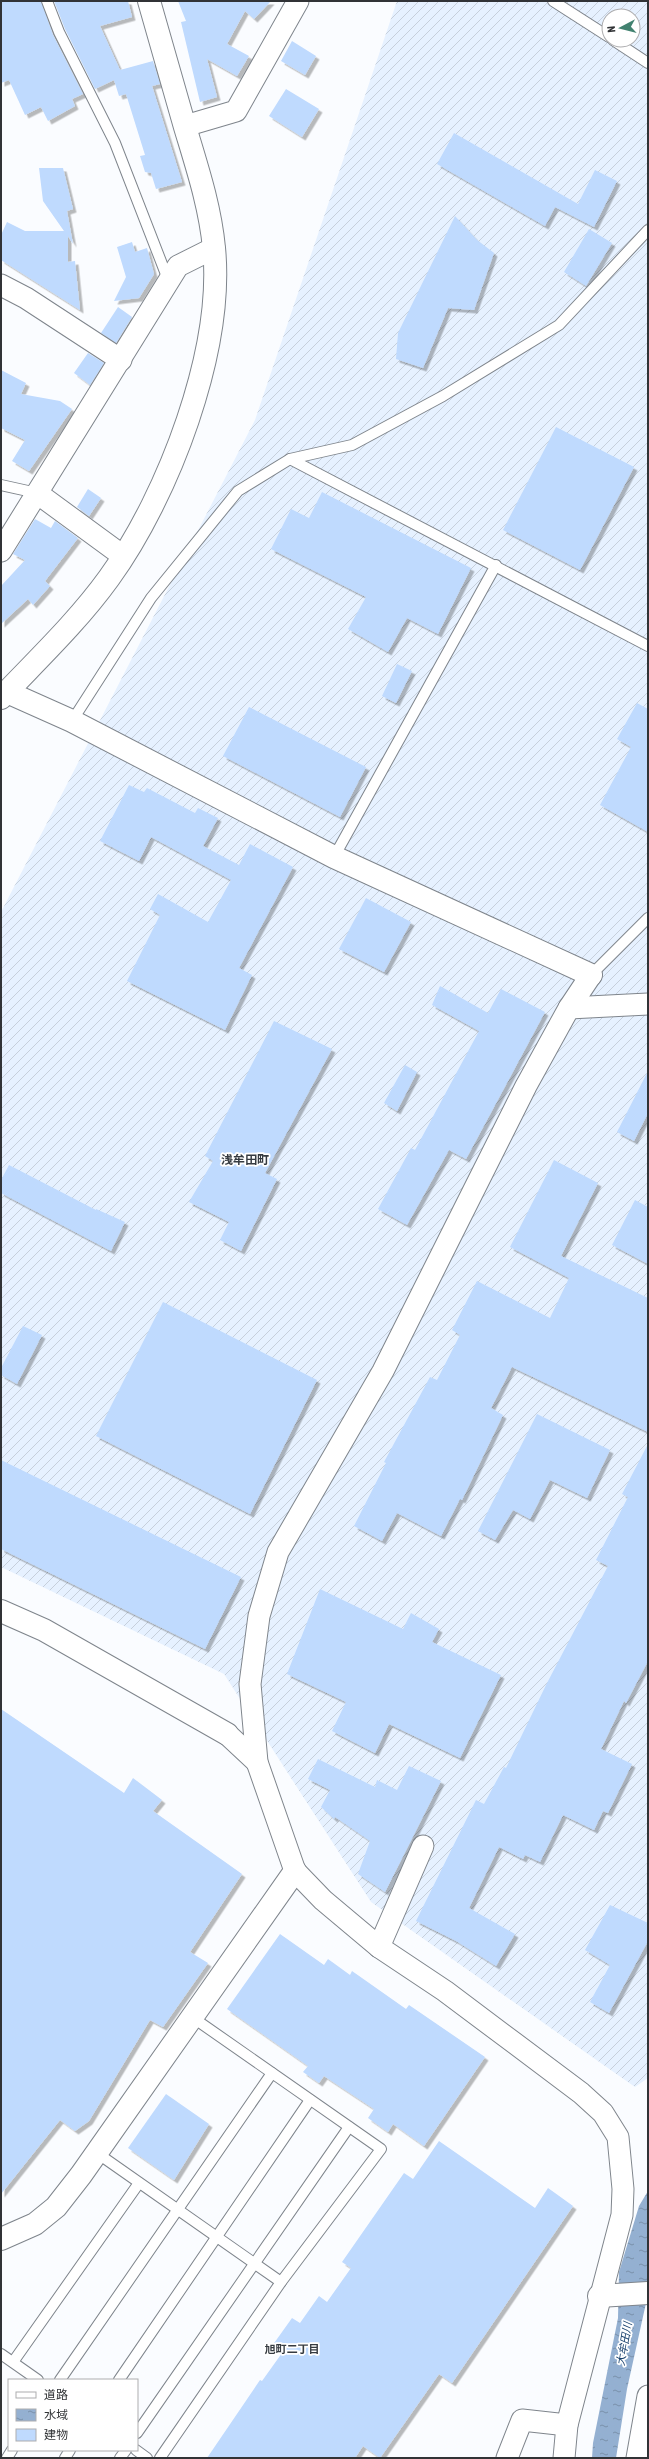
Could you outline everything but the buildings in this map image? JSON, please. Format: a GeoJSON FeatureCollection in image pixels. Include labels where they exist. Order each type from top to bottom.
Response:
{"type":"FeatureCollection","features":[{"type":"Feature","properties":{"kind":"street"},"geometry":{"type":"LineString","coordinates":[[149,1],[206,199],[214,248],[215,285],[208,344],[192,403],[174,456],[142,525],[110,577],[79,616],[4,695],[72,721],[334,857],[592,976],[569,1008],[526,1086],[383,1371],[278,1552],[259,1616],[250,1684],[257,1762],[295,1871],[323,1900],[379,1947],[445,1991],[581,2093],[603,2113],[618,2137],[623,2189],[622,2215],[604,2295],[567,2425],[564,2458]]}},
{"type":"Feature","properties":{"kind":"street"},"geometry":{"type":"LineString","coordinates":[[185,126],[236,111],[298,1]]}},
{"type":"Feature","properties":{"kind":"street"},"geometry":{"type":"LineString","coordinates":[[1,551],[178,266],[214,248]]}},
{"type":"Feature","properties":{"kind":"street"},"geometry":{"type":"LineString","coordinates":[[1,285],[26,298],[121,360]]}},
{"type":"Feature","properties":{"kind":"street"},"geometry":{"type":"LineString","coordinates":[[37,493],[123,556]]}},
{"type":"Feature","properties":{"kind":"street"},"geometry":{"type":"LineString","coordinates":[[569,1008],[648,1004]]}},
{"type":"Feature","properties":{"kind":"street"},"geometry":{"type":"LineString","coordinates":[[1,1611],[44,1630],[227,1734],[257,1762]]}},
{"type":"Feature","properties":{"kind":"street"},"geometry":{"type":"LineString","coordinates":[[379,1947],[423,1846]]}},
{"type":"Feature","properties":{"kind":"street"},"geometry":{"type":"LineString","coordinates":[[1,2239],[35,2224],[56,2207],[97,2153],[295,1871]]}},
{"type":"Feature","properties":{"kind":"street"},"geometry":{"type":"LineString","coordinates":[[604,2295],[648,2293]]}},
{"type":"Feature","properties":{"kind":"street"},"geometry":{"type":"LineString","coordinates":[[637,2458],[648,2396]]}},
{"type":"Feature","properties":{"kind":"street"},"geometry":{"type":"LineString","coordinates":[[507,2458],[522,2420],[567,2425]]}},
{"type":"Feature","properties":{"kind":"lane"},"geometry":{"type":"LineString","coordinates":[[47,1],[59,32],[115,143],[169,282]]}},
{"type":"Feature","properties":{"kind":"lane"},"geometry":{"type":"LineString","coordinates":[[553,1],[601,32]]}},
{"type":"Feature","properties":{"kind":"lane"},"geometry":{"type":"LineString","coordinates":[[625,48],[648,63]]}},
{"type":"Feature","properties":{"kind":"lane"},"geometry":{"type":"LineString","coordinates":[[72,721],[151,598],[238,491],[290,459],[352,445],[443,396],[552,329],[648,230]]}},
{"type":"Feature","properties":{"kind":"lane"},"geometry":{"type":"LineString","coordinates":[[290,459],[496,565],[648,646]]}},
{"type":"Feature","properties":{"kind":"lane"},"geometry":{"type":"LineString","coordinates":[[1,485],[37,493]]}},
{"type":"Feature","properties":{"kind":"lane"},"geometry":{"type":"LineString","coordinates":[[334,857],[496,565]]}},
{"type":"Feature","properties":{"kind":"lane"},"geometry":{"type":"LineString","coordinates":[[592,976],[648,918]]}},
{"type":"Feature","properties":{"kind":"lane"},"geometry":{"type":"LineString","coordinates":[[160,2458],[281,2282],[381,2149],[192,2017]]}},
{"type":"Feature","properties":{"kind":"lane"},"geometry":{"type":"LineString","coordinates":[[61,2379],[272,2073]]}},
{"type":"Feature","properties":{"kind":"lane"},"geometry":{"type":"LineString","coordinates":[[119,2379],[310,2100]]}},
{"type":"Feature","properties":{"kind":"lane"},"geometry":{"type":"LineString","coordinates":[[138,2433],[349,2127]]}},
{"type":"Feature","properties":{"kind":"lane"},"geometry":{"type":"LineString","coordinates":[[97,2153],[281,2282]]}},
{"type":"Feature","properties":{"kind":"lane"},"geometry":{"type":"LineString","coordinates":[[13,2362],[139,2183]]}},
{"type":"Feature","properties":{"kind":"lane"},"geometry":{"type":"LineString","coordinates":[[1,2354],[37,2379]]}},
{"type":"Feature","properties":{"kind":"lane"},"geometry":{"type":"LineString","coordinates":[[137,2451],[147,2458]]}},
{"type":"Feature","properties":{"kind":"shaded area"},"geometry":{"type":"Polygon","coordinates":[[[397,1],[648,1],[648,2078],[635,2087],[371,1902],[224,1674],[1,1567],[1,912],[255,420],[397,1]]]}},
{"type":"Feature","properties":{"kind":"water","name":"大牟田川"},"geometry":{"type":"Polygon","coordinates":[[[648,2191],[648,2294],[627,2389],[616,2458],[592,2458],[593,2443],[618,2318],[619,2272],[639,2206],[648,2191]]]}},
{"type":"Feature","properties":{"kind":"district","name":"浅牟田町"},"geometry":{"type":"Point","coordinates":[245,1160]}},
{"type":"Feature","properties":{"kind":"district","name":"旭町二丁目"},"geometry":{"type":"Point","coordinates":[292,2349]}}]}
